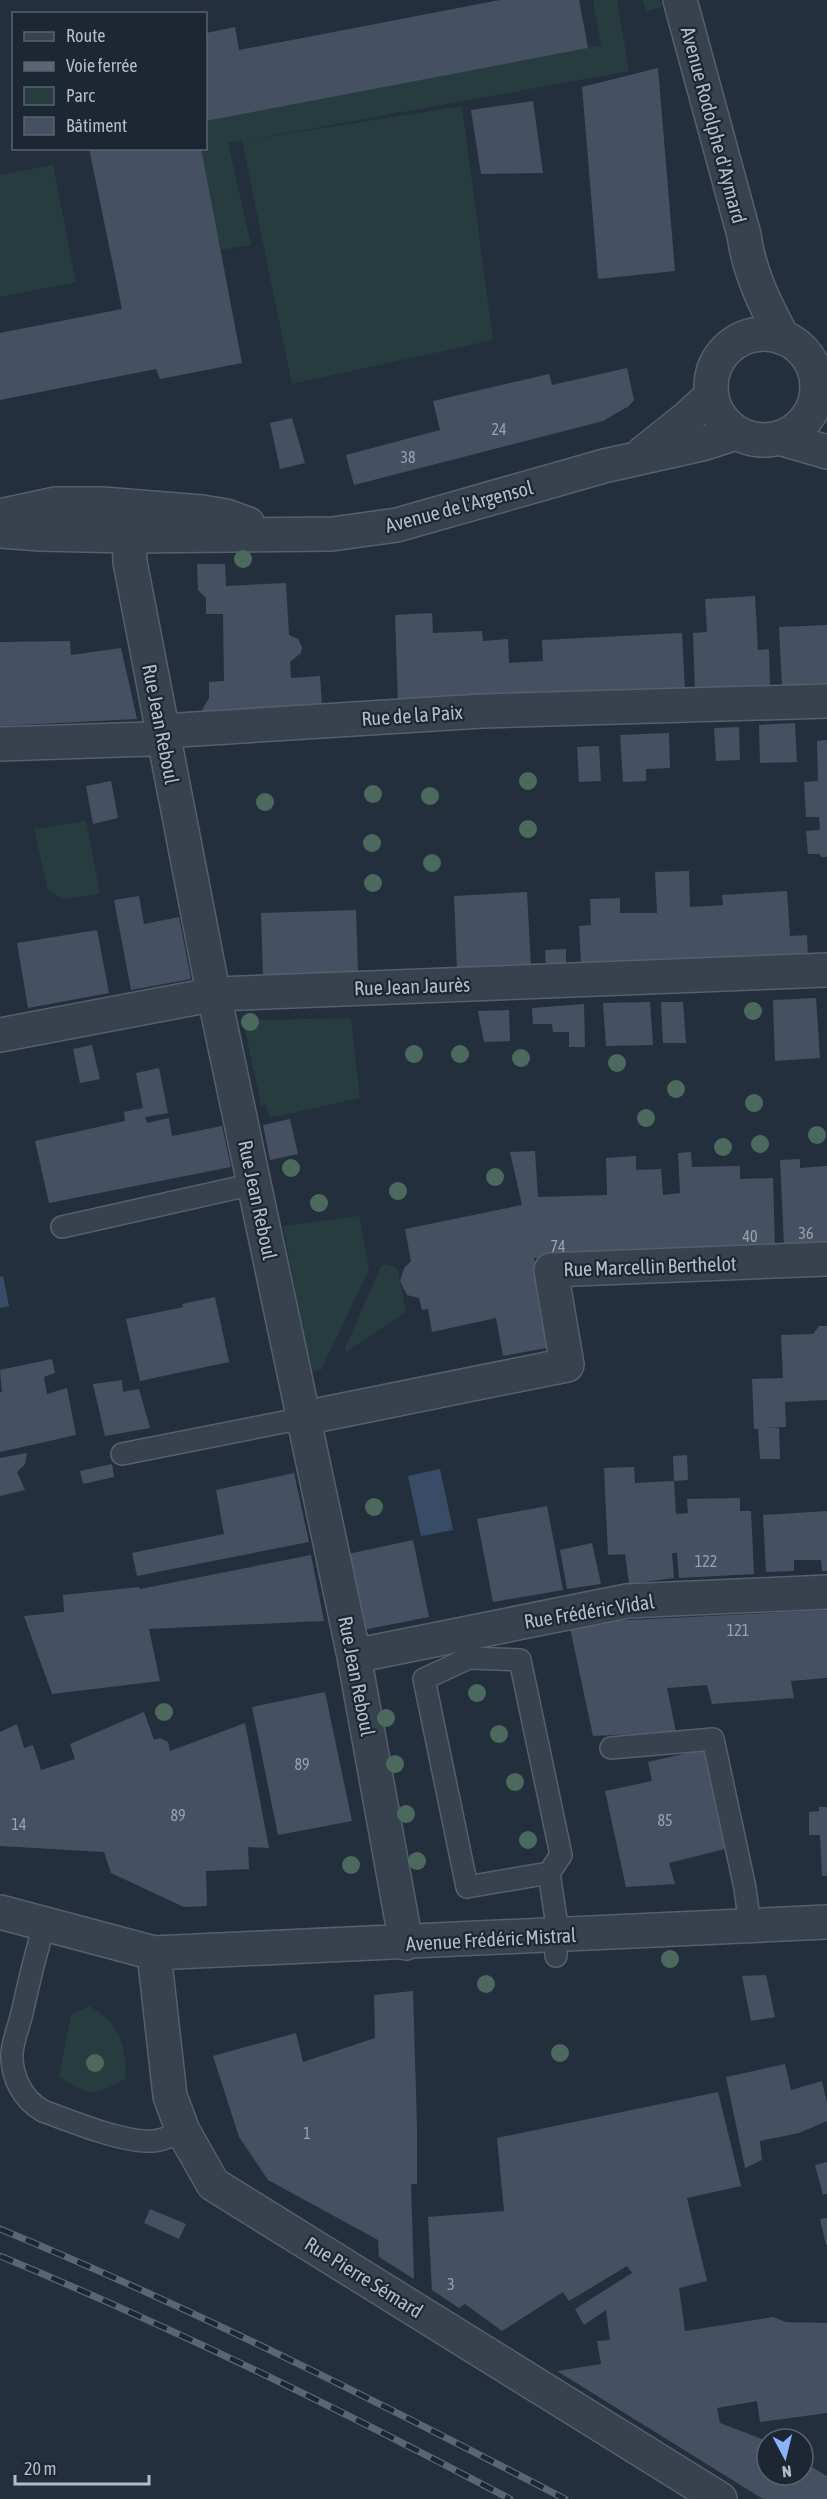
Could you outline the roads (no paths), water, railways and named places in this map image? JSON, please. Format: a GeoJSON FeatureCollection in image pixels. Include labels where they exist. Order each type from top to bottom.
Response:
{"type":"FeatureCollection","features":[{"type":"Feature","properties":{"kind":"street","name":"Avenue Rodolphe d'Aymard"},"geometry":{"type":"LineString","coordinates":[[680,0],[744,235],[746,250],[765,304],[783,338],[795,344],[805,353],[822,380],[809,415],[796,429],[779,438]]}},
{"type":"Feature","properties":{"kind":"street","name":"Avenue Rodolphe d'Aymard"},"geometry":{"type":"LineString","coordinates":[[738,341],[746,250]]}},
{"type":"Feature","properties":{"kind":"street"},"geometry":{"type":"LineString","coordinates":[[783,338],[760,334],[738,341],[725,351],[716,364],[711,380],[711,396],[716,410],[724,423],[736,433],[757,440],[779,438],[827,452]]}},
{"type":"Feature","properties":{"kind":"street","name":"Avenue de l'Argensol"},"geometry":{"type":"LineString","coordinates":[[639,456],[711,396]]}},
{"type":"Feature","properties":{"kind":"street","name":"Avenue de l'Argensol"},"geometry":{"type":"LineString","coordinates":[[0,531],[129,536],[332,534],[397,525],[639,456],[702,444],[736,433]]}},
{"type":"Feature","properties":{"kind":"street","name":"Avenue de l'Argensol"},"geometry":{"type":"LineString","coordinates":[[0,516],[54,504],[102,504],[226,516],[275,534]]}},
{"type":"Feature","properties":{"kind":"street"},"geometry":{"type":"LineString","coordinates":[[129,536],[132,528],[140,523],[202,512]]}},
{"type":"Feature","properties":{"kind":"street","name":"Rue Jean Reboul"},"geometry":{"type":"LineString","coordinates":[[129,536],[130,562],[210,976],[216,994],[354,1656],[406,1943]]}},
{"type":"Feature","properties":{"kind":"street","name":"Rue de la Paix"},"geometry":{"type":"LineString","coordinates":[[0,744],[149,739],[162,731],[482,711],[827,701]]}},
{"type":"Feature","properties":{"kind":"street","name":"Rue Jean Jaurès"},"geometry":{"type":"LineString","coordinates":[[0,1035],[216,994],[827,970]]}},
{"type":"Feature","properties":{"kind":"street","name":"Rue Marcellin Berthelot"},"geometry":{"type":"LineString","coordinates":[[304,1418],[567,1365],[551,1270],[827,1259]]}},
{"type":"Feature","properties":{"kind":"street","name":"Rue Frédéric Vidal"},"geometry":{"type":"LineString","coordinates":[[354,1656],[468,1646],[627,1601],[827,1592]]}},
{"type":"Feature","properties":{"kind":"street","name":"Avenue Frédéric Mistral"},"geometry":{"type":"LineString","coordinates":[[0,1912],[154,1953],[406,1943],[556,1946],[750,1926],[827,1922]]}},
{"type":"Feature","properties":{"kind":"street","name":"Rue Pierre Sémard"},"geometry":{"type":"LineString","coordinates":[[154,1953],[170,2096],[183,2131],[213,2184],[720,2499]]}},
{"type":"Feature","properties":{"kind":"lane"},"geometry":{"type":"LineString","coordinates":[[62,1227],[254,1184]]}},
{"type":"Feature","properties":{"kind":"lane"},"geometry":{"type":"LineString","coordinates":[[122,1454],[304,1418]]}},
{"type":"Feature","properties":{"kind":"lane"},"geometry":{"type":"LineString","coordinates":[[549,1873],[467,1887],[424,1679],[468,1646],[519,1660],[561,1855],[549,1873],[556,1946]]}},
{"type":"Feature","properties":{"kind":"lane"},"geometry":{"type":"LineString","coordinates":[[612,1748],[712,1740],[745,1888],[750,1926]]}},
{"type":"Feature","properties":{"kind":"lane"},"geometry":{"type":"LineString","coordinates":[[45,1924],[12,2054],[21,2092],[32,2104],[43,2110],[122,2137],[149,2142],[183,2131]]}},
{"type":"Feature","properties":{"kind":"water"},"geometry":{"type":"Polygon","coordinates":[[[3,1276],[9,1306],[0,1308],[0,1277],[3,1276]]]}},
{"type":"Feature","properties":{"kind":"water"},"geometry":{"type":"Polygon","coordinates":[[[440,1469],[453,1530],[421,1536],[408,1476],[440,1469]]]}},
{"type":"Feature","properties":{"kind":"railway"},"geometry":{"type":"LineString","coordinates":[[0,2229],[215,2324],[356,2392],[565,2499]]}},
{"type":"Feature","properties":{"kind":"railway"},"geometry":{"type":"LineString","coordinates":[[0,2256],[194,2341],[385,2434],[510,2499]]}}]}
